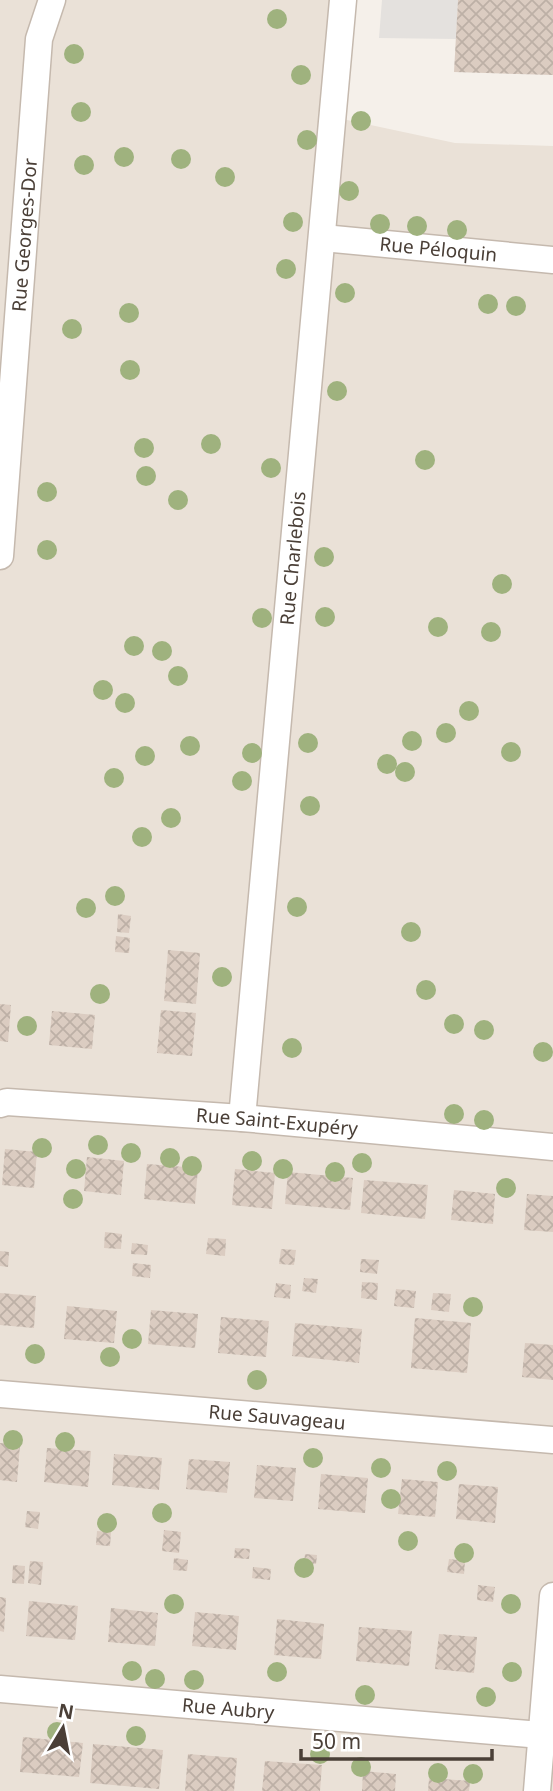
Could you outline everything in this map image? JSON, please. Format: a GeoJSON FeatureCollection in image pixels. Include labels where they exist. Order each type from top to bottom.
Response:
{"type":"FeatureCollection","features":[{"type":"Feature","properties":{"kind":"street","name":"Rue Georges-Dor"},"geometry":{"type":"LineString","coordinates":[[0,556],[39,39],[52,0]]}},
{"type":"Feature","properties":{"kind":"street","name":"Rue Charlebois"},"geometry":{"type":"LineString","coordinates":[[242,1118],[343,0]]}},
{"type":"Feature","properties":{"kind":"street","name":"Rue Péloquin"},"geometry":{"type":"LineString","coordinates":[[323,238],[553,260]]}},
{"type":"Feature","properties":{"kind":"street","name":"Rue Saint-Exupéry"},"geometry":{"type":"LineString","coordinates":[[0,1104],[7,1102],[242,1118],[553,1147]]}},
{"type":"Feature","properties":{"kind":"street","name":"Rue Sauvageau"},"geometry":{"type":"LineString","coordinates":[[0,1394],[553,1440]]}},
{"type":"Feature","properties":{"kind":"street"},"geometry":{"type":"LineString","coordinates":[[537,1791],[553,1596]]}},
{"type":"Feature","properties":{"kind":"street","name":"Rue Aubry"},"geometry":{"type":"LineString","coordinates":[[0,1689],[541,1735]]}},
{"type":"Feature","properties":{"kind":"shaded area"},"geometry":{"type":"Polygon","coordinates":[[[0,0],[343,0],[333,117],[455,143],[553,146],[553,1791],[0,1791],[0,0]]]}},
{"type":"Feature","properties":{"kind":"shaded area"},"geometry":{"type":"Polygon","coordinates":[[[382,0],[458,0],[456,39],[379,38],[382,0]]]}},
{"type":"Feature","properties":{"kind":"building"},"geometry":{"type":"Polygon","coordinates":[[[458,0],[553,0],[553,75],[454,72],[458,0]]]}},
{"type":"Feature","properties":{"kind":"building"},"geometry":{"type":"Polygon","coordinates":[[[118,914],[131,916],[129,933],[117,932],[118,914]]]}},
{"type":"Feature","properties":{"kind":"building"},"geometry":{"type":"Polygon","coordinates":[[[116,936],[130,938],[129,953],[115,952],[116,936]]]}},
{"type":"Feature","properties":{"kind":"building"},"geometry":{"type":"Polygon","coordinates":[[[168,950],[200,953],[196,1004],[164,1001],[168,950]]]}},
{"type":"Feature","properties":{"kind":"building"},"geometry":{"type":"Polygon","coordinates":[[[0,1004],[11,1005],[8,1042],[0,1041],[0,1004]]]}},
{"type":"Feature","properties":{"kind":"building"},"geometry":{"type":"Polygon","coordinates":[[[161,1010],[196,1013],[192,1056],[157,1053],[161,1010]]]}},
{"type":"Feature","properties":{"kind":"building"},"geometry":{"type":"Polygon","coordinates":[[[52,1011],[95,1015],[92,1049],[49,1045],[52,1011]]]}},
{"type":"Feature","properties":{"kind":"building"},"geometry":{"type":"Polygon","coordinates":[[[5,1149],[37,1152],[34,1188],[2,1185],[5,1149]]]}},
{"type":"Feature","properties":{"kind":"building"},"geometry":{"type":"Polygon","coordinates":[[[87,1157],[124,1161],[121,1195],[84,1191],[87,1157]]]}},
{"type":"Feature","properties":{"kind":"building"},"geometry":{"type":"Polygon","coordinates":[[[147,1164],[198,1168],[195,1204],[144,1199],[147,1164]]]}},
{"type":"Feature","properties":{"kind":"building"},"geometry":{"type":"Polygon","coordinates":[[[235,1169],[275,1173],[272,1209],[232,1205],[235,1169]]]}},
{"type":"Feature","properties":{"kind":"building"},"geometry":{"type":"Polygon","coordinates":[[[288,1172],[353,1178],[350,1210],[285,1204],[288,1172]]]}},
{"type":"Feature","properties":{"kind":"building"},"geometry":{"type":"Polygon","coordinates":[[[364,1180],[428,1185],[425,1219],[361,1213],[364,1180]]]}},
{"type":"Feature","properties":{"kind":"building"},"geometry":{"type":"Polygon","coordinates":[[[454,1190],[495,1194],[493,1224],[451,1220],[454,1190]]]}},
{"type":"Feature","properties":{"kind":"building"},"geometry":{"type":"Polygon","coordinates":[[[527,1194],[553,1196],[553,1232],[524,1230],[527,1194]]]}},
{"type":"Feature","properties":{"kind":"building"},"geometry":{"type":"Polygon","coordinates":[[[105,1232],[122,1234],[121,1249],[104,1248],[105,1232]]]}},
{"type":"Feature","properties":{"kind":"building"},"geometry":{"type":"Polygon","coordinates":[[[208,1238],[226,1239],[225,1256],[206,1254],[208,1238]]]}},
{"type":"Feature","properties":{"kind":"building"},"geometry":{"type":"Polygon","coordinates":[[[132,1243],[148,1245],[147,1255],[131,1254],[132,1243]]]}},
{"type":"Feature","properties":{"kind":"building"},"geometry":{"type":"Polygon","coordinates":[[[281,1249],[296,1250],[294,1265],[279,1264],[281,1249]]]}},
{"type":"Feature","properties":{"kind":"building"},"geometry":{"type":"Polygon","coordinates":[[[0,1251],[9,1252],[8,1267],[0,1266],[0,1251]]]}},
{"type":"Feature","properties":{"kind":"building"},"geometry":{"type":"Polygon","coordinates":[[[361,1259],[379,1260],[377,1274],[360,1272],[361,1259]]]}},
{"type":"Feature","properties":{"kind":"building"},"geometry":{"type":"Polygon","coordinates":[[[133,1263],[151,1265],[150,1278],[132,1276],[133,1263]]]}},
{"type":"Feature","properties":{"kind":"building"},"geometry":{"type":"Polygon","coordinates":[[[304,1278],[318,1279],[316,1293],[302,1291],[304,1278]]]}},
{"type":"Feature","properties":{"kind":"building"},"geometry":{"type":"Polygon","coordinates":[[[362,1282],[378,1283],[377,1300],[361,1298],[362,1282]]]}},
{"type":"Feature","properties":{"kind":"building"},"geometry":{"type":"Polygon","coordinates":[[[276,1283],[291,1285],[290,1299],[274,1297],[276,1283]]]}},
{"type":"Feature","properties":{"kind":"building"},"geometry":{"type":"Polygon","coordinates":[[[396,1289],[416,1291],[414,1308],[394,1306],[396,1289]]]}},
{"type":"Feature","properties":{"kind":"building"},"geometry":{"type":"Polygon","coordinates":[[[0,1293],[36,1296],[34,1328],[0,1325],[0,1293]]]}},
{"type":"Feature","properties":{"kind":"building"},"geometry":{"type":"Polygon","coordinates":[[[433,1293],[451,1294],[449,1312],[431,1310],[433,1293]]]}},
{"type":"Feature","properties":{"kind":"building"},"geometry":{"type":"Polygon","coordinates":[[[67,1306],[117,1311],[114,1343],[64,1339],[67,1306]]]}},
{"type":"Feature","properties":{"kind":"building"},"geometry":{"type":"Polygon","coordinates":[[[151,1310],[198,1314],[195,1348],[148,1344],[151,1310]]]}},
{"type":"Feature","properties":{"kind":"building"},"geometry":{"type":"Polygon","coordinates":[[[221,1317],[269,1321],[266,1357],[218,1353],[221,1317]]]}},
{"type":"Feature","properties":{"kind":"building"},"geometry":{"type":"Polygon","coordinates":[[[415,1318],[471,1323],[467,1373],[411,1368],[415,1318]]]}},
{"type":"Feature","properties":{"kind":"building"},"geometry":{"type":"Polygon","coordinates":[[[295,1323],[362,1329],[359,1363],[292,1356],[295,1323]]]}},
{"type":"Feature","properties":{"kind":"building"},"geometry":{"type":"Polygon","coordinates":[[[525,1343],[553,1345],[553,1380],[522,1377],[525,1343]]]}},
{"type":"Feature","properties":{"kind":"building"},"geometry":{"type":"Polygon","coordinates":[[[0,1443],[20,1445],[17,1482],[0,1480],[0,1443]]]}},
{"type":"Feature","properties":{"kind":"building"},"geometry":{"type":"Polygon","coordinates":[[[47,1448],[91,1451],[88,1487],[44,1482],[47,1448]]]}},
{"type":"Feature","properties":{"kind":"building"},"geometry":{"type":"Polygon","coordinates":[[[114,1454],[162,1458],[159,1490],[112,1485],[114,1454]]]}},
{"type":"Feature","properties":{"kind":"building"},"geometry":{"type":"Polygon","coordinates":[[[189,1459],[230,1462],[227,1493],[186,1489],[189,1459]]]}},
{"type":"Feature","properties":{"kind":"building"},"geometry":{"type":"Polygon","coordinates":[[[257,1465],[296,1468],[293,1501],[254,1498],[257,1465]]]}},
{"type":"Feature","properties":{"kind":"building"},"geometry":{"type":"Polygon","coordinates":[[[321,1474],[368,1478],[365,1513],[318,1509],[321,1474]]]}},
{"type":"Feature","properties":{"kind":"building"},"geometry":{"type":"Polygon","coordinates":[[[402,1479],[438,1482],[435,1517],[398,1514],[402,1479]]]}},
{"type":"Feature","properties":{"kind":"building"},"geometry":{"type":"Polygon","coordinates":[[[459,1484],[498,1487],[495,1523],[456,1519],[459,1484]]]}},
{"type":"Feature","properties":{"kind":"building"},"geometry":{"type":"Polygon","coordinates":[[[27,1511],[40,1512],[38,1529],[25,1527],[27,1511]]]}},
{"type":"Feature","properties":{"kind":"building"},"geometry":{"type":"Polygon","coordinates":[[[164,1530],[181,1532],[179,1553],[162,1551],[164,1530]]]}},
{"type":"Feature","properties":{"kind":"building"},"geometry":{"type":"Polygon","coordinates":[[[97,1531],[111,1532],[110,1546],[96,1545],[97,1531]]]}},
{"type":"Feature","properties":{"kind":"building"},"geometry":{"type":"Polygon","coordinates":[[[235,1548],[250,1549],[249,1559],[234,1558],[235,1548]]]}},
{"type":"Feature","properties":{"kind":"building"},"geometry":{"type":"Polygon","coordinates":[[[305,1554],[317,1555],[316,1564],[304,1563],[305,1554]]]}},
{"type":"Feature","properties":{"kind":"building"},"geometry":{"type":"Polygon","coordinates":[[[174,1558],[188,1560],[187,1571],[173,1570],[174,1558]]]}},
{"type":"Feature","properties":{"kind":"building"},"geometry":{"type":"Polygon","coordinates":[[[449,1559],[465,1561],[464,1574],[447,1572],[449,1559]]]}},
{"type":"Feature","properties":{"kind":"building"},"geometry":{"type":"Polygon","coordinates":[[[30,1561],[43,1562],[41,1585],[28,1583],[30,1561]]]}},
{"type":"Feature","properties":{"kind":"building"},"geometry":{"type":"Polygon","coordinates":[[[13,1565],[25,1566],[24,1584],[12,1583],[13,1565]]]}},
{"type":"Feature","properties":{"kind":"building"},"geometry":{"type":"Polygon","coordinates":[[[253,1567],[271,1569],[270,1580],[252,1578],[253,1567]]]}},
{"type":"Feature","properties":{"kind":"building"},"geometry":{"type":"Polygon","coordinates":[[[478,1585],[495,1587],[493,1602],[477,1600],[478,1585]]]}},
{"type":"Feature","properties":{"kind":"building"},"geometry":{"type":"Polygon","coordinates":[[[0,1597],[6,1598],[4,1632],[0,1631],[0,1597]]]}},
{"type":"Feature","properties":{"kind":"building"},"geometry":{"type":"Polygon","coordinates":[[[29,1601],[78,1606],[75,1640],[26,1636],[29,1601]]]}},
{"type":"Feature","properties":{"kind":"building"},"geometry":{"type":"Polygon","coordinates":[[[111,1608],[158,1613],[155,1646],[108,1642],[111,1608]]]}},
{"type":"Feature","properties":{"kind":"building"},"geometry":{"type":"Polygon","coordinates":[[[195,1612],[239,1616],[236,1650],[192,1646],[195,1612]]]}},
{"type":"Feature","properties":{"kind":"building"},"geometry":{"type":"Polygon","coordinates":[[[277,1619],[324,1624],[321,1659],[274,1655],[277,1619]]]}},
{"type":"Feature","properties":{"kind":"building"},"geometry":{"type":"Polygon","coordinates":[[[359,1627],[412,1631],[409,1666],[356,1661],[359,1627]]]}},
{"type":"Feature","properties":{"kind":"building"},"geometry":{"type":"Polygon","coordinates":[[[439,1634],[477,1637],[474,1673],[435,1669],[439,1634]]]}},
{"type":"Feature","properties":{"kind":"building"},"geometry":{"type":"Polygon","coordinates":[[[23,1737],[83,1743],[79,1777],[20,1772],[23,1737]]]}},
{"type":"Feature","properties":{"kind":"building"},"geometry":{"type":"Polygon","coordinates":[[[93,1744],[163,1750],[159,1789],[90,1783],[93,1744]]]}},
{"type":"Feature","properties":{"kind":"building"},"geometry":{"type":"Polygon","coordinates":[[[188,1754],[237,1758],[234,1791],[185,1791],[188,1754]]]}},
{"type":"Feature","properties":{"kind":"building"},"geometry":{"type":"Polygon","coordinates":[[[265,1761],[322,1765],[320,1791],[262,1791],[265,1761]]]}},
{"type":"Feature","properties":{"kind":"building"},"geometry":{"type":"Polygon","coordinates":[[[363,1771],[396,1774],[395,1791],[362,1791],[363,1771]]]}},
{"type":"Feature","properties":{"kind":"building"},"geometry":{"type":"Polygon","coordinates":[[[429,1778],[470,1781],[469,1791],[428,1791],[429,1778]]]}}]}
